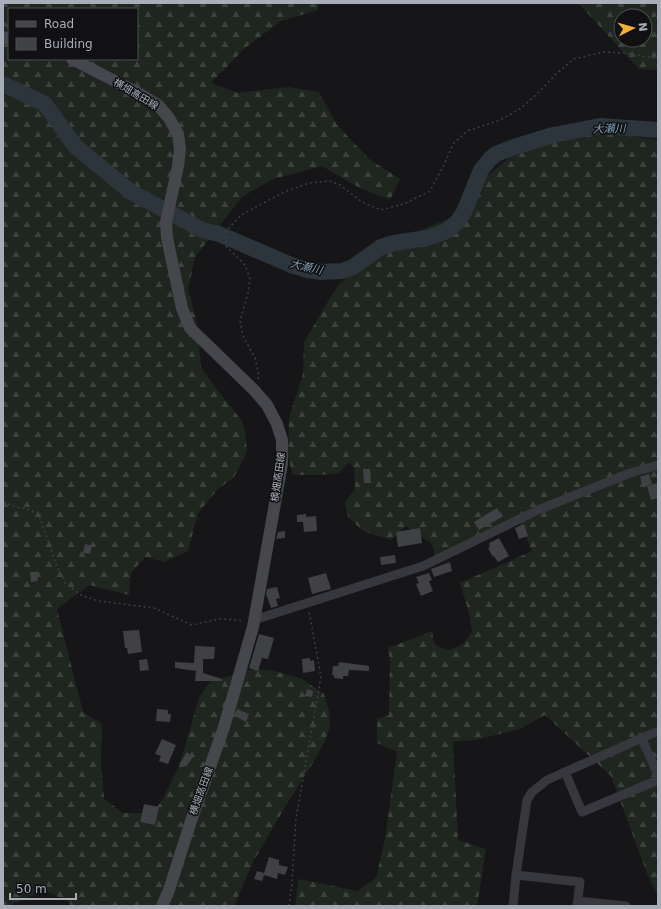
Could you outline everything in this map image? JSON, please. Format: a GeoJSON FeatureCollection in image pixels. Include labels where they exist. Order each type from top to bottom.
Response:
{"type":"FeatureCollection","features":[{"type":"Feature","properties":{"kind":"main road","name":"横畑高田線"},"geometry":{"type":"LineString","coordinates":[[74,60],[140,94],[158,105],[169,118],[178,134],[180,149],[166,222],[167,238],[182,308],[190,328],[254,390],[267,405],[277,424],[282,440],[282,464],[254,624],[224,727],[190,821],[169,890],[162,906]]}},
{"type":"Feature","properties":{"kind":"street"},"geometry":{"type":"LineString","coordinates":[[254,624],[308,602],[345,592],[423,566],[538,510],[630,473],[658,465]]}},
{"type":"Feature","properties":{"kind":"street"},"geometry":{"type":"LineString","coordinates":[[513,906],[527,800],[532,792],[547,780],[641,737],[658,731]]}},
{"type":"Feature","properties":{"kind":"street"},"geometry":{"type":"LineString","coordinates":[[641,737],[658,775]]}},
{"type":"Feature","properties":{"kind":"street"},"geometry":{"type":"LineString","coordinates":[[565,772],[582,812],[658,780]]}},
{"type":"Feature","properties":{"kind":"street"},"geometry":{"type":"LineString","coordinates":[[516,875],[580,882],[578,904],[626,906]]}},
{"type":"Feature","properties":{"kind":"path"},"geometry":{"type":"LineString","coordinates":[[254,390],[259,376],[254,358],[243,336],[240,321],[248,293],[250,279],[245,265],[226,246],[226,230],[241,215],[284,192],[309,183],[330,182],[340,185],[362,202],[381,210],[404,204],[430,191],[453,144],[466,131],[500,120],[520,109],[556,74],[574,59],[603,52],[626,53],[658,59]]}},
{"type":"Feature","properties":{"kind":"path"},"geometry":{"type":"LineString","coordinates":[[3,503],[30,510],[39,515],[57,567],[66,584],[82,595],[98,601],[154,608],[192,625],[219,619],[239,620],[254,624]]}},
{"type":"Feature","properties":{"kind":"path"},"geometry":{"type":"LineString","coordinates":[[289,906],[292,884],[296,818],[321,677],[308,602]]}},
{"type":"Feature","properties":{"kind":"green space"},"geometry":{"type":"Polygon","coordinates":[[[3,3],[319,3],[318,10],[281,21],[245,48],[211,83],[238,93],[288,87],[319,92],[337,125],[369,159],[400,179],[390,200],[360,188],[322,166],[273,179],[242,197],[195,257],[188,290],[197,322],[201,367],[242,421],[245,431],[247,452],[234,477],[217,490],[198,513],[188,551],[164,562],[145,557],[131,573],[129,595],[89,585],[57,609],[83,712],[102,724],[101,761],[104,799],[123,813],[143,813],[154,811],[163,799],[179,766],[199,698],[210,682],[253,669],[271,670],[302,679],[324,694],[329,711],[330,727],[325,741],[311,766],[253,862],[234,906],[71,906],[68,901],[45,891],[12,904],[11,906],[3,906],[3,3]]]}},
{"type":"Feature","properties":{"kind":"green space"},"geometry":{"type":"Polygon","coordinates":[[[578,3],[658,3],[658,70],[639,69],[620,48],[653,48],[653,8],[613,8],[613,41],[578,3]]]}},
{"type":"Feature","properties":{"kind":"green space"},"geometry":{"type":"Polygon","coordinates":[[[596,132],[658,140],[658,895],[648,876],[611,776],[545,715],[520,729],[475,740],[453,742],[458,840],[486,849],[477,906],[295,906],[298,879],[357,891],[376,878],[385,839],[397,752],[377,743],[377,719],[389,715],[390,661],[388,648],[432,631],[434,643],[440,648],[450,650],[463,644],[472,632],[469,613],[460,583],[532,551],[519,521],[436,557],[432,544],[406,526],[391,540],[363,531],[348,517],[345,502],[355,489],[354,468],[349,462],[339,473],[293,475],[288,457],[289,418],[303,374],[304,342],[339,284],[387,249],[425,228],[469,212],[487,176],[514,154],[546,144],[596,132]]]}},
{"type":"Feature","properties":{"kind":"building"},"geometry":{"type":"Polygon","coordinates":[[[363,469],[370,469],[371,483],[364,483],[363,469]]]}},
{"type":"Feature","properties":{"kind":"building"},"geometry":{"type":"Polygon","coordinates":[[[649,474],[652,484],[643,487],[640,477],[649,474]]]}},
{"type":"Feature","properties":{"kind":"building"},"geometry":{"type":"Polygon","coordinates":[[[657,483],[658,498],[651,500],[647,486],[657,483]]]}},
{"type":"Feature","properties":{"kind":"building"},"geometry":{"type":"Polygon","coordinates":[[[497,508],[502,517],[479,530],[474,522],[497,508]]]}},
{"type":"Feature","properties":{"kind":"building"},"geometry":{"type":"Polygon","coordinates":[[[306,514],[306,517],[316,516],[317,531],[304,532],[303,522],[297,522],[297,515],[306,514]]]}},
{"type":"Feature","properties":{"kind":"building"},"geometry":{"type":"Polygon","coordinates":[[[524,524],[528,536],[519,539],[515,528],[524,524]]]}},
{"type":"Feature","properties":{"kind":"building"},"geometry":{"type":"Polygon","coordinates":[[[420,528],[422,543],[398,547],[396,532],[420,528]]]}},
{"type":"Feature","properties":{"kind":"building"},"geometry":{"type":"Polygon","coordinates":[[[285,531],[285,538],[276,539],[278,532],[285,531]]]}},
{"type":"Feature","properties":{"kind":"building"},"geometry":{"type":"Polygon","coordinates":[[[499,538],[509,556],[498,562],[488,548],[490,547],[489,543],[499,538]]]}},
{"type":"Feature","properties":{"kind":"building"},"geometry":{"type":"Polygon","coordinates":[[[85,544],[92,546],[90,554],[83,553],[85,544]]]}},
{"type":"Feature","properties":{"kind":"building"},"geometry":{"type":"Polygon","coordinates":[[[395,555],[396,563],[381,565],[380,557],[395,555]]]}},
{"type":"Feature","properties":{"kind":"building"},"geometry":{"type":"Polygon","coordinates":[[[450,562],[452,571],[434,577],[431,569],[450,562]]]}},
{"type":"Feature","properties":{"kind":"building"},"geometry":{"type":"Polygon","coordinates":[[[30,572],[37,572],[38,581],[31,582],[30,572]]]}},
{"type":"Feature","properties":{"kind":"building"},"geometry":{"type":"Polygon","coordinates":[[[326,573],[331,589],[312,594],[308,578],[326,573]]]}},
{"type":"Feature","properties":{"kind":"building"},"geometry":{"type":"Polygon","coordinates":[[[429,573],[432,580],[429,581],[433,591],[421,596],[416,584],[419,583],[416,577],[429,573]]]}},
{"type":"Feature","properties":{"kind":"building"},"geometry":{"type":"Polygon","coordinates":[[[277,587],[280,598],[276,599],[278,606],[271,608],[266,594],[267,589],[277,587]]]}},
{"type":"Feature","properties":{"kind":"building"},"geometry":{"type":"Polygon","coordinates":[[[139,630],[142,652],[128,654],[127,648],[125,648],[123,631],[139,630]]]}},
{"type":"Feature","properties":{"kind":"building"},"geometry":{"type":"Polygon","coordinates":[[[259,634],[274,638],[268,659],[262,658],[258,671],[249,668],[259,634]]]}},
{"type":"Feature","properties":{"kind":"building"},"geometry":{"type":"Polygon","coordinates":[[[195,646],[215,647],[214,659],[203,659],[203,673],[222,679],[222,681],[195,681],[196,671],[175,668],[175,662],[194,663],[195,646]]]}},
{"type":"Feature","properties":{"kind":"building"},"geometry":{"type":"Polygon","coordinates":[[[310,658],[310,661],[314,660],[315,671],[303,673],[302,659],[310,658]]]}},
{"type":"Feature","properties":{"kind":"building"},"geometry":{"type":"Polygon","coordinates":[[[147,659],[149,670],[140,671],[139,660],[147,659]]]}},
{"type":"Feature","properties":{"kind":"building"},"geometry":{"type":"Polygon","coordinates":[[[339,662],[369,666],[369,671],[349,670],[348,676],[343,676],[343,679],[334,678],[334,675],[332,675],[333,666],[338,666],[339,662]]]}},
{"type":"Feature","properties":{"kind":"building"},"geometry":{"type":"Polygon","coordinates":[[[307,689],[313,691],[312,697],[305,696],[307,689]]]}},
{"type":"Feature","properties":{"kind":"building"},"geometry":{"type":"Polygon","coordinates":[[[157,709],[168,710],[168,714],[171,714],[170,722],[156,721],[157,709]]]}},
{"type":"Feature","properties":{"kind":"building"},"geometry":{"type":"Polygon","coordinates":[[[237,709],[249,714],[246,722],[235,716],[237,709]]]}},
{"type":"Feature","properties":{"kind":"building"},"geometry":{"type":"Polygon","coordinates":[[[162,739],[176,745],[168,764],[159,761],[161,756],[155,754],[162,739]]]}},
{"type":"Feature","properties":{"kind":"building"},"geometry":{"type":"Polygon","coordinates":[[[187,752],[193,757],[186,767],[180,763],[187,752]]]}},
{"type":"Feature","properties":{"kind":"building"},"geometry":{"type":"Polygon","coordinates":[[[144,804],[159,807],[155,825],[140,822],[144,804]]]}},
{"type":"Feature","properties":{"kind":"building"},"geometry":{"type":"Polygon","coordinates":[[[269,857],[279,860],[279,865],[288,867],[285,875],[278,873],[277,879],[264,875],[262,881],[254,879],[257,871],[264,873],[269,857]]]}},
{"type":"Feature","properties":{"kind":"waterway","name":"大瀬川"},"geometry":{"type":"LineString","coordinates":[[3,84],[45,104],[75,146],[131,192],[202,230],[219,234],[291,265],[321,272],[342,271],[353,267],[381,247],[394,243],[427,238],[447,231],[458,221],[464,212],[481,170],[496,154],[553,135],[600,126],[658,130]]}}]}
